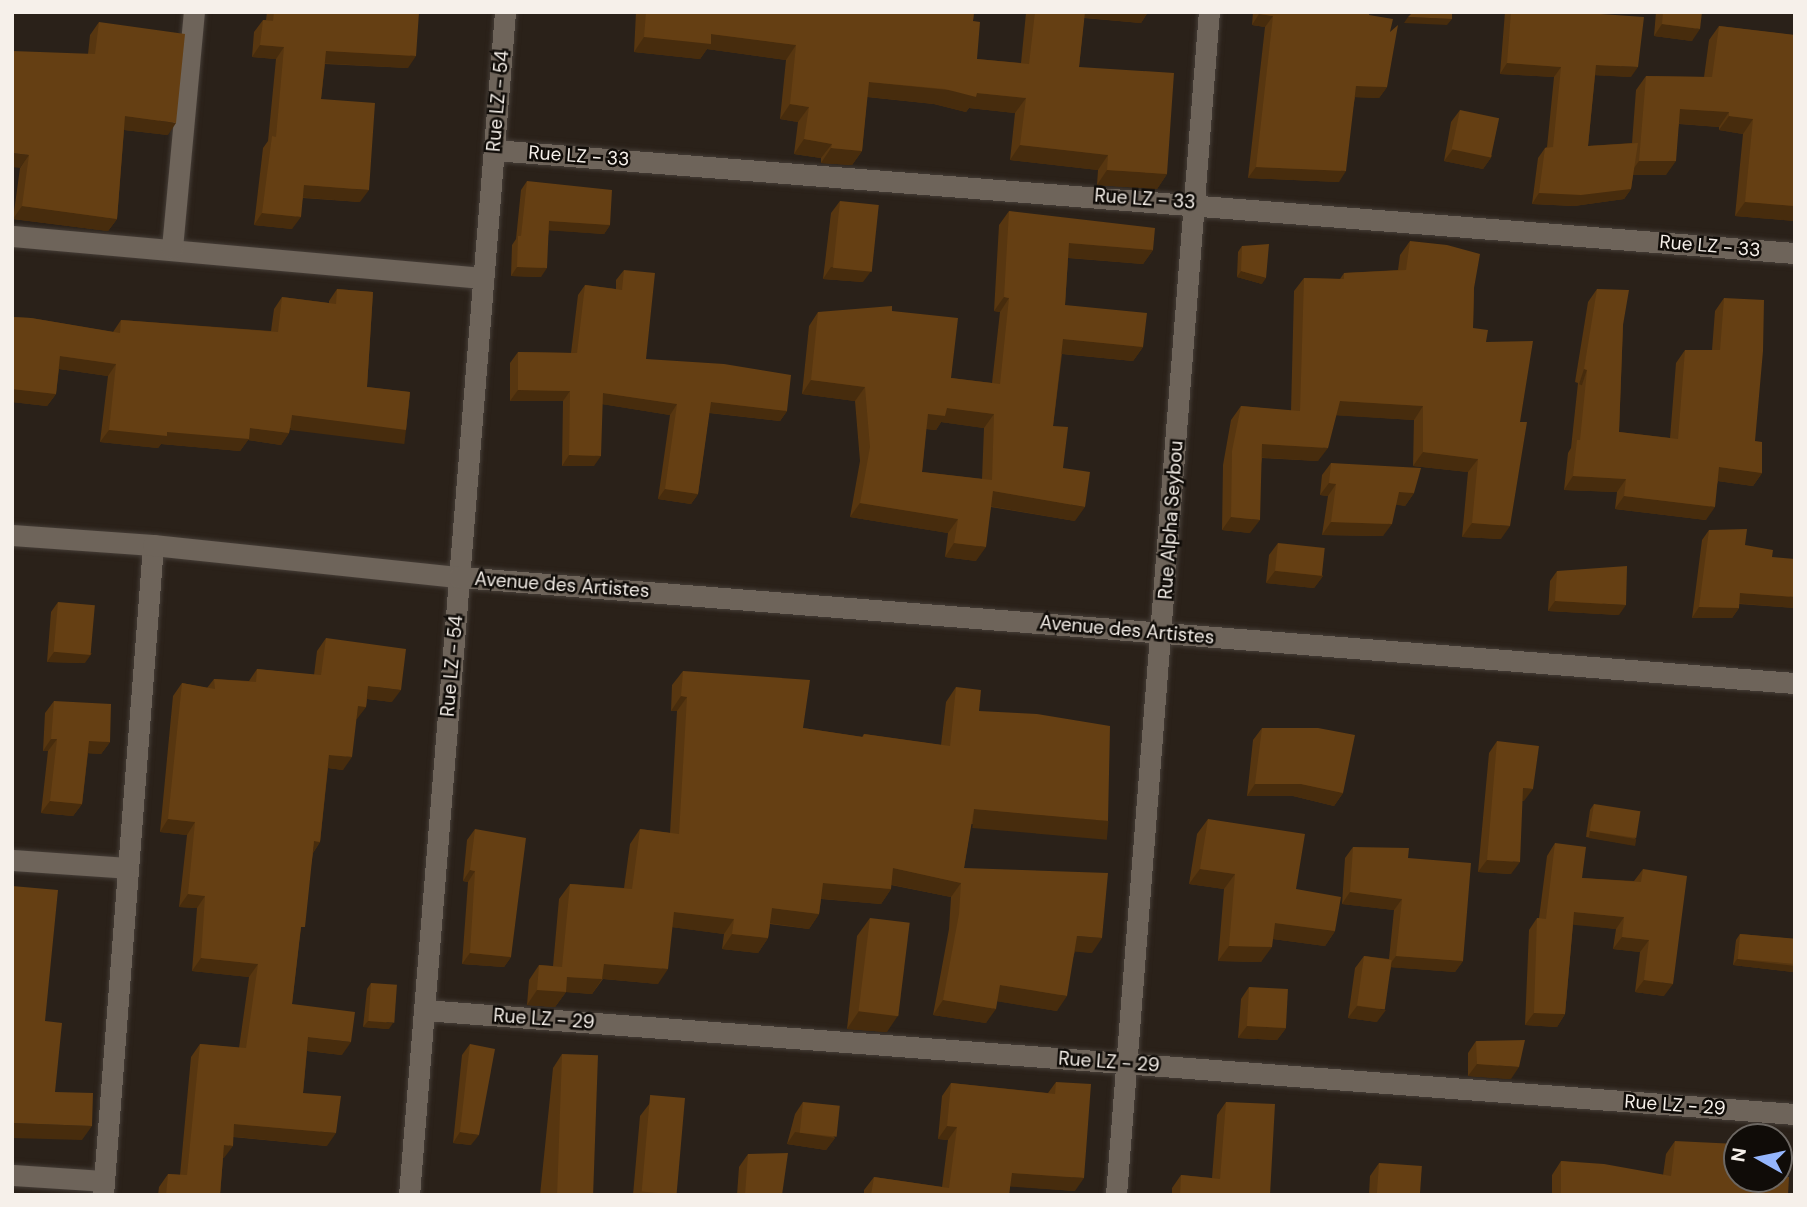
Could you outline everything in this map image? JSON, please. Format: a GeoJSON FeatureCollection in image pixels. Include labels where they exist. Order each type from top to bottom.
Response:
{"type":"FeatureCollection","features":[{"type":"Feature","properties":{"kind":"street","name":"Rue LZ - 54"},"geometry":{"type":"LineString","coordinates":[[409,1195],[505,12]]}},
{"type":"Feature","properties":{"kind":"street","name":"Rue Alpha Seybou"},"geometry":{"type":"LineString","coordinates":[[1116,1195],[1163,632],[1209,12]]}},
{"type":"Feature","properties":{"kind":"street"},"geometry":{"type":"LineString","coordinates":[[172,248],[187,13]]}},
{"type":"Feature","properties":{"kind":"street","name":"Rue LZ - 33"},"geometry":{"type":"LineString","coordinates":[[494,150],[1194,203],[1795,253]]}},
{"type":"Feature","properties":{"kind":"street"},"geometry":{"type":"LineString","coordinates":[[12,236],[172,248],[484,278]]}},
{"type":"Feature","properties":{"kind":"street","name":"Avenue des Artistes"},"geometry":{"type":"LineString","coordinates":[[12,535],[153,545],[459,577],[1795,683]]}},
{"type":"Feature","properties":{"kind":"street"},"geometry":{"type":"LineString","coordinates":[[12,1175],[104,1188],[153,545]]}},
{"type":"Feature","properties":{"kind":"street"},"geometry":{"type":"LineString","coordinates":[[12,860],[128,868]]}},
{"type":"Feature","properties":{"kind":"street","name":"Rue LZ - 29"},"geometry":{"type":"LineString","coordinates":[[424,1010],[1795,1114]]}},
{"type":"Feature","properties":{"kind":"building"},"geometry":{"type":"Polygon","coordinates":[[[274,12],[419,12],[416,56],[326,51],[321,99],[375,103],[369,190],[304,185],[301,217],[262,213],[272,136],[276,137],[284,47],[260,45],[263,20],[273,21],[274,12]]]}},
{"type":"Feature","properties":{"kind":"building"},"geometry":{"type":"Polygon","coordinates":[[[646,12],[974,12],[973,21],[980,22],[977,59],[1029,64],[1035,12],[1085,12],[1079,67],[1174,73],[1167,174],[1107,170],[1108,155],[1020,145],[1026,98],[977,93],[976,97],[945,89],[869,82],[862,151],[831,148],[832,144],[804,139],[809,107],[790,104],[796,45],[711,34],[711,44],[644,37],[646,12]]]}},
{"type":"Feature","properties":{"kind":"building"},"geometry":{"type":"Polygon","coordinates":[[[1369,12],[1369,15],[1393,19],[1390,32],[1398,25],[1387,87],[1356,86],[1346,171],[1256,167],[1273,16],[1259,14],[1369,12]]]}},
{"type":"Feature","properties":{"kind":"building"},"geometry":{"type":"Polygon","coordinates":[[[1413,12],[1452,12],[1452,19],[1408,17],[1413,12]]]}},
{"type":"Feature","properties":{"kind":"building"},"geometry":{"type":"Polygon","coordinates":[[[1511,12],[1572,12],[1644,17],[1638,67],[1596,65],[1588,146],[1638,143],[1631,189],[1581,195],[1539,193],[1545,148],[1553,147],[1561,67],[1507,63],[1511,12]]]}},
{"type":"Feature","properties":{"kind":"building"},"geometry":{"type":"Polygon","coordinates":[[[1663,12],[1702,12],[1700,29],[1662,24],[1663,12]]]}},
{"type":"Feature","properties":{"kind":"building"},"geometry":{"type":"Polygon","coordinates":[[[99,22],[185,34],[176,123],[125,116],[117,219],[22,206],[29,155],[12,153],[12,51],[95,54],[99,22]]]}},
{"type":"Feature","properties":{"kind":"building"},"geometry":{"type":"Polygon","coordinates":[[[1719,26],[1795,35],[1795,206],[1745,202],[1753,119],[1729,116],[1729,112],[1680,109],[1676,161],[1639,161],[1646,76],[1712,77],[1719,26]]]}},
{"type":"Feature","properties":{"kind":"building"},"geometry":{"type":"Polygon","coordinates":[[[1460,110],[1499,118],[1491,157],[1452,149],[1460,110]]]}},
{"type":"Feature","properties":{"kind":"building"},"geometry":{"type":"Polygon","coordinates":[[[527,181],[612,190],[610,225],[549,221],[547,268],[517,267],[518,236],[521,236],[527,181]]]}},
{"type":"Feature","properties":{"kind":"building"},"geometry":{"type":"Polygon","coordinates":[[[840,201],[879,205],[872,272],[833,268],[840,201]]]}},
{"type":"Feature","properties":{"kind":"building"},"geometry":{"type":"Polygon","coordinates":[[[1009,211],[1155,228],[1153,250],[1069,243],[1065,305],[1147,313],[1143,347],[1063,339],[1053,426],[1068,427],[1063,468],[1090,472],[1085,507],[993,491],[986,547],[954,543],[958,519],[860,503],[870,447],[865,387],[811,380],[818,312],[892,306],[892,311],[958,318],[951,378],[1000,384],[1009,298],[1004,297],[1009,211]],[[947,408],[945,416],[928,414],[922,472],[992,480],[994,414],[947,408]]]}},
{"type":"Feature","properties":{"kind":"building"},"geometry":{"type":"Polygon","coordinates":[[[1410,241],[1447,245],[1480,254],[1474,288],[1473,328],[1488,330],[1486,342],[1533,341],[1520,422],[1527,422],[1510,526],[1472,523],[1478,459],[1423,452],[1423,406],[1340,401],[1328,448],[1262,444],[1260,520],[1231,517],[1232,451],[1241,406],[1300,411],[1304,278],[1344,279],[1344,273],[1406,270],[1410,241]]]}},
{"type":"Feature","properties":{"kind":"building"},"geometry":{"type":"Polygon","coordinates":[[[1269,244],[1266,278],[1241,271],[1242,246],[1269,244]]]}},
{"type":"Feature","properties":{"kind":"building"},"geometry":{"type":"Polygon","coordinates":[[[624,270],[655,273],[646,359],[724,364],[791,375],[787,411],[711,402],[698,494],[665,489],[677,404],[603,393],[601,456],[569,455],[570,391],[518,390],[518,352],[577,353],[585,285],[622,290],[624,270]]]}},
{"type":"Feature","properties":{"kind":"building"},"geometry":{"type":"Polygon","coordinates":[[[337,289],[373,292],[367,387],[410,392],[406,430],[292,415],[289,433],[250,428],[249,439],[167,432],[167,436],[109,430],[116,364],[60,356],[56,394],[12,389],[12,317],[120,333],[121,320],[278,332],[282,297],[336,304],[337,289]]]}},
{"type":"Feature","properties":{"kind":"building"},"geometry":{"type":"Polygon","coordinates":[[[1597,289],[1629,290],[1623,325],[1619,432],[1678,439],[1685,350],[1720,350],[1724,298],[1764,300],[1763,351],[1755,441],[1762,442],[1762,473],[1719,467],[1715,507],[1624,496],[1626,479],[1573,476],[1577,440],[1580,440],[1587,370],[1584,369],[1597,289]]]}},
{"type":"Feature","properties":{"kind":"building"},"geometry":{"type":"Polygon","coordinates":[[[1331,463],[1421,468],[1414,493],[1399,492],[1392,524],[1331,522],[1336,484],[1329,483],[1331,463]]]}},
{"type":"Feature","properties":{"kind":"building"},"geometry":{"type":"Polygon","coordinates":[[[1747,529],[1745,545],[1773,550],[1772,557],[1795,559],[1795,597],[1740,593],[1739,608],[1699,607],[1709,530],[1747,529]]]}},
{"type":"Feature","properties":{"kind":"building"},"geometry":{"type":"Polygon","coordinates":[[[1278,543],[1325,548],[1322,576],[1275,571],[1278,543]]]}},
{"type":"Feature","properties":{"kind":"building"},"geometry":{"type":"Polygon","coordinates":[[[1627,566],[1626,605],[1555,601],[1557,571],[1627,566]]]}},
{"type":"Feature","properties":{"kind":"building"},"geometry":{"type":"Polygon","coordinates":[[[58,602],[95,605],[91,655],[54,652],[58,602]]]}},
{"type":"Feature","properties":{"kind":"building"},"geometry":{"type":"Polygon","coordinates":[[[326,638],[406,649],[401,690],[368,686],[366,707],[358,706],[352,757],[329,755],[320,842],[314,841],[305,927],[301,927],[292,1004],[355,1012],[351,1042],[308,1037],[303,1093],[341,1096],[336,1133],[234,1124],[233,1146],[224,1145],[220,1195],[166,1195],[168,1174],[187,1175],[200,1044],[246,1048],[258,964],[201,958],[205,896],[188,894],[195,822],[168,819],[182,683],[215,689],[214,679],[256,682],[257,669],[321,675],[326,638]]]}},
{"type":"Feature","properties":{"kind":"building"},"geometry":{"type":"Polygon","coordinates":[[[683,671],[810,680],[803,728],[863,737],[864,734],[950,746],[956,687],[981,690],[979,711],[1037,714],[1110,726],[1108,821],[974,809],[964,868],[1108,873],[1102,938],[1077,936],[1067,996],[1000,985],[996,1009],[943,1000],[959,914],[961,883],[893,868],[891,889],[823,883],[819,914],[772,908],[768,938],[732,934],[734,919],[674,912],[668,969],[604,964],[602,979],[567,977],[566,992],[537,990],[539,965],[562,967],[570,884],[632,889],[640,829],[679,834],[687,697],[681,696],[683,671]]]}},
{"type":"Feature","properties":{"kind":"building"},"geometry":{"type":"Polygon","coordinates":[[[54,701],[111,704],[110,742],[89,741],[82,804],[50,801],[57,739],[51,739],[54,701]]]}},
{"type":"Feature","properties":{"kind":"building"},"geometry":{"type":"Polygon","coordinates":[[[1262,728],[1318,728],[1355,735],[1343,793],[1301,784],[1255,784],[1262,728]]]}},
{"type":"Feature","properties":{"kind":"building"},"geometry":{"type":"Polygon","coordinates":[[[1497,741],[1539,746],[1533,789],[1523,788],[1520,862],[1487,860],[1497,741]]]}},
{"type":"Feature","properties":{"kind":"building"},"geometry":{"type":"Polygon","coordinates":[[[1594,804],[1640,811],[1636,838],[1590,831],[1594,804]]]}},
{"type":"Feature","properties":{"kind":"building"},"geometry":{"type":"Polygon","coordinates":[[[1208,819],[1305,834],[1296,889],[1341,897],[1335,931],[1275,923],[1272,947],[1229,946],[1235,874],[1200,869],[1208,819]]]}},
{"type":"Feature","properties":{"kind":"building"},"geometry":{"type":"Polygon","coordinates":[[[475,829],[526,838],[511,957],[470,953],[475,871],[470,870],[475,829]]]}},
{"type":"Feature","properties":{"kind":"building"},"geometry":{"type":"Polygon","coordinates":[[[1555,843],[1586,847],[1582,878],[1641,882],[1643,869],[1687,876],[1673,984],[1644,980],[1649,940],[1622,937],[1624,917],[1574,912],[1565,1014],[1534,1013],[1537,918],[1546,919],[1555,843]]]}},
{"type":"Feature","properties":{"kind":"building"},"geometry":{"type":"Polygon","coordinates":[[[1353,847],[1409,848],[1408,858],[1471,863],[1463,961],[1396,956],[1402,899],[1350,892],[1353,847]]]}},
{"type":"Feature","properties":{"kind":"building"},"geometry":{"type":"Polygon","coordinates":[[[12,886],[58,890],[45,1021],[62,1023],[55,1092],[93,1093],[92,1126],[12,1123],[12,886]]]}},
{"type":"Feature","properties":{"kind":"building"},"geometry":{"type":"Polygon","coordinates":[[[870,918],[910,923],[898,1016],[859,1011],[870,918]]]}},
{"type":"Feature","properties":{"kind":"building"},"geometry":{"type":"Polygon","coordinates":[[[1740,934],[1795,939],[1793,964],[1738,959],[1740,934]]]}},
{"type":"Feature","properties":{"kind":"building"},"geometry":{"type":"Polygon","coordinates":[[[1364,956],[1392,960],[1385,1009],[1357,1006],[1364,956]]]}},
{"type":"Feature","properties":{"kind":"building"},"geometry":{"type":"Polygon","coordinates":[[[371,983],[397,985],[394,1023],[368,1021],[371,983]]]}},
{"type":"Feature","properties":{"kind":"building"},"geometry":{"type":"Polygon","coordinates":[[[1249,987],[1288,989],[1286,1028],[1247,1026],[1249,987]]]}},
{"type":"Feature","properties":{"kind":"building"},"geometry":{"type":"Polygon","coordinates":[[[1525,1040],[1519,1067],[1477,1064],[1476,1041],[1525,1040]]]}},
{"type":"Feature","properties":{"kind":"building"},"geometry":{"type":"Polygon","coordinates":[[[470,1044],[495,1049],[479,1135],[460,1132],[470,1044]]]}},
{"type":"Feature","properties":{"kind":"building"},"geometry":{"type":"Polygon","coordinates":[[[562,1054],[598,1055],[593,1195],[557,1195],[562,1054]]]}},
{"type":"Feature","properties":{"kind":"building"},"geometry":{"type":"Polygon","coordinates":[[[1056,1082],[1091,1084],[1084,1178],[1012,1173],[1009,1195],[871,1195],[874,1177],[949,1188],[957,1127],[947,1126],[951,1083],[1055,1094],[1056,1082]]]}},
{"type":"Feature","properties":{"kind":"building"},"geometry":{"type":"Polygon","coordinates":[[[650,1095],[685,1098],[677,1195],[642,1192],[650,1095]]]}},
{"type":"Feature","properties":{"kind":"building"},"geometry":{"type":"Polygon","coordinates":[[[803,1102],[840,1106],[837,1137],[800,1133],[803,1102]]]}},
{"type":"Feature","properties":{"kind":"building"},"geometry":{"type":"Polygon","coordinates":[[[1226,1102],[1275,1104],[1270,1195],[1180,1195],[1181,1175],[1220,1179],[1226,1102]]]}},
{"type":"Feature","properties":{"kind":"building"},"geometry":{"type":"Polygon","coordinates":[[[1675,1141],[1723,1143],[1723,1193],[1788,1195],[1561,1195],[1561,1161],[1604,1164],[1671,1176],[1675,1141]]]}},
{"type":"Feature","properties":{"kind":"building"},"geometry":{"type":"Polygon","coordinates":[[[788,1153],[782,1195],[745,1195],[748,1154],[788,1153]]]}},
{"type":"Feature","properties":{"kind":"building"},"geometry":{"type":"Polygon","coordinates":[[[1379,1163],[1422,1166],[1420,1195],[1377,1195],[1379,1163]]]}}]}
